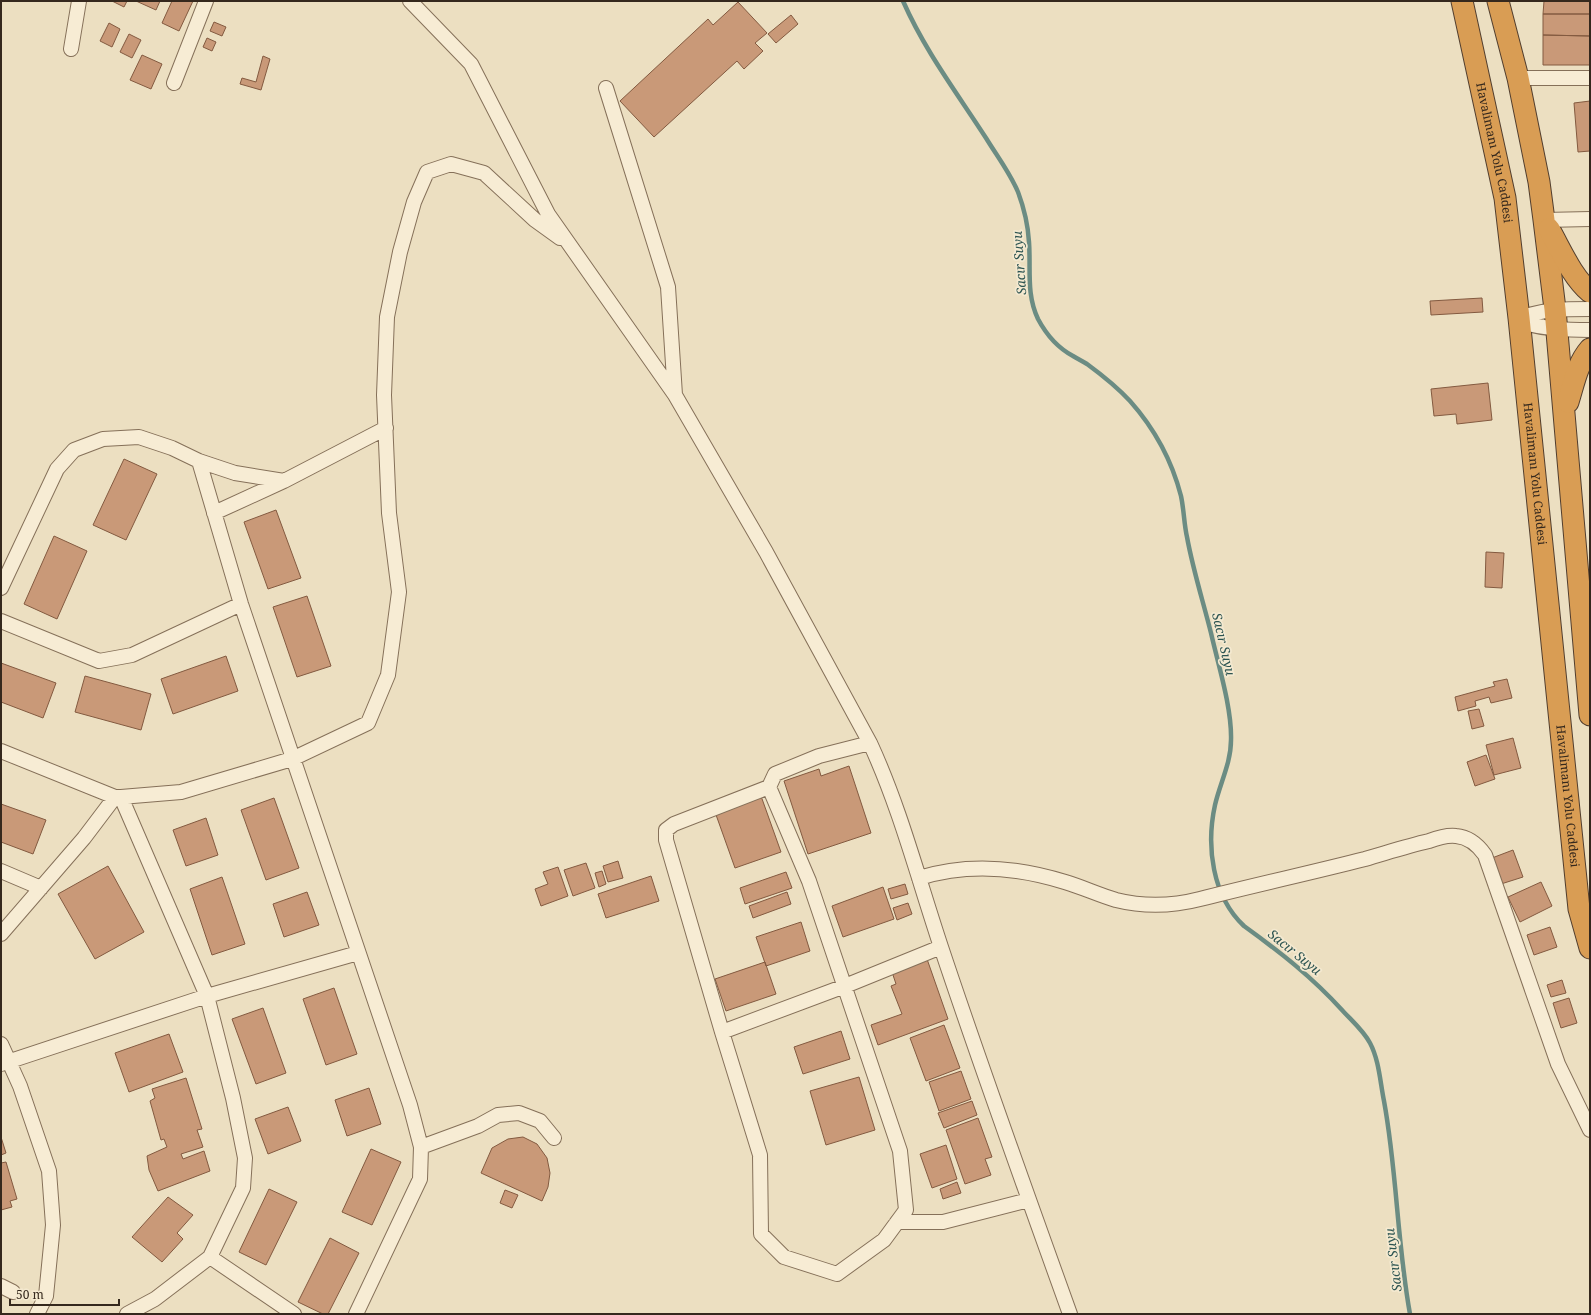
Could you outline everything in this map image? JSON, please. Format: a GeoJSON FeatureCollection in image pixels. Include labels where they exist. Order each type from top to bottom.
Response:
{"type":"FeatureCollection","features":[{"type":"Feature","properties":{"kind":"highway","name":"Havalimanı Yolu Caddesi"},"geometry":{"type":"LineString","coordinates":[[1462,1],[1504,198],[1520,320],[1580,909],[1590,948]]}},
{"type":"Feature","properties":{"kind":"highway"},"geometry":{"type":"LineString","coordinates":[[1498,1],[1518,78],[1539,182],[1544,220],[1555,309],[1565,414],[1590,715]]}},
{"type":"Feature","properties":{"kind":"highway"},"geometry":{"type":"LineString","coordinates":[[1544,220],[1584,288],[1590,292]]}},
{"type":"Feature","properties":{"kind":"highway"},"geometry":{"type":"LineString","coordinates":[[1565,414],[1577,370],[1583,357],[1590,349]]}},
{"type":"Feature","properties":{"kind":"street"},"geometry":{"type":"LineString","coordinates":[[71,49],[79,1]]}},
{"type":"Feature","properties":{"kind":"street"},"geometry":{"type":"LineString","coordinates":[[174,83],[206,1]]}},
{"type":"Feature","properties":{"kind":"street"},"geometry":{"type":"LineString","coordinates":[[410,1],[471,64],[548,214],[676,395],[766,552],[870,743],[882,768],[941,947],[1070,1314]]}},
{"type":"Feature","properties":{"kind":"street"},"geometry":{"type":"LineString","coordinates":[[1518,78],[1590,78]]}},
{"type":"Feature","properties":{"kind":"street"},"geometry":{"type":"LineString","coordinates":[[606,88],[668,287],[676,395]]}},
{"type":"Feature","properties":{"kind":"street"},"geometry":{"type":"LineString","coordinates":[[1,751],[118,797],[181,792],[292,759],[368,723],[388,675],[399,592],[389,514],[384,395],[387,318],[400,252],[414,202],[427,172],[451,164],[484,173],[536,220],[570,246]]}},
{"type":"Feature","properties":{"kind":"street"},"geometry":{"type":"LineString","coordinates":[[1544,220],[1590,219]]}},
{"type":"Feature","properties":{"kind":"street"},"geometry":{"type":"LineString","coordinates":[[1520,320],[1534,312],[1555,309],[1590,309]]}},
{"type":"Feature","properties":{"kind":"street"},"geometry":{"type":"LineString","coordinates":[[1520,320],[1538,328],[1557,330],[1590,330]]}},
{"type":"Feature","properties":{"kind":"street"},"geometry":{"type":"LineString","coordinates":[[214,513],[284,481],[386,428]]}},
{"type":"Feature","properties":{"kind":"street"},"geometry":{"type":"LineString","coordinates":[[1,588],[57,469],[74,450],[103,439],[139,437],[172,448],[199,461],[235,473],[284,481]]}},
{"type":"Feature","properties":{"kind":"street"},"geometry":{"type":"LineString","coordinates":[[199,461],[241,604],[292,759],[410,1105],[420,1147],[420,1179],[356,1314]]}},
{"type":"Feature","properties":{"kind":"street"},"geometry":{"type":"LineString","coordinates":[[1,621],[99,661],[132,655],[241,604]]}},
{"type":"Feature","properties":{"kind":"street"},"geometry":{"type":"LineString","coordinates":[[769,787],[809,881],[900,1151],[906,1210],[884,1240],[837,1274],[784,1257],[761,1234],[760,1155],[722,1032],[666,840],[666,830],[674,824],[769,787],[775,774],[820,756],[870,743]]}},
{"type":"Feature","properties":{"kind":"street"},"geometry":{"type":"LineString","coordinates":[[1,934],[118,797]]}},
{"type":"Feature","properties":{"kind":"street"},"geometry":{"type":"LineString","coordinates":[[118,797],[207,996],[233,1098],[245,1158],[243,1188],[210,1257],[155,1299],[127,1314]]}},
{"type":"Feature","properties":{"kind":"street"},"geometry":{"type":"LineString","coordinates":[[919,878],[954,870],[985,868],[1044,876],[1118,900],[1132,903],[1164,905],[1196,900],[1363,859],[1448,836],[1463,837],[1476,844],[1485,855],[1558,1064],[1590,1130]]}},
{"type":"Feature","properties":{"kind":"street"},"geometry":{"type":"LineString","coordinates":[[1,871],[41,888]]}},
{"type":"Feature","properties":{"kind":"street"},"geometry":{"type":"LineString","coordinates":[[722,1032],[845,986],[941,947]]}},
{"type":"Feature","properties":{"kind":"street"},"geometry":{"type":"LineString","coordinates":[[5,1063],[207,996],[358,953]]}},
{"type":"Feature","properties":{"kind":"street"},"geometry":{"type":"LineString","coordinates":[[1,1044],[5,1063],[20,1086],[49,1171],[53,1225],[46,1296],[37,1314]]}},
{"type":"Feature","properties":{"kind":"street"},"geometry":{"type":"LineString","coordinates":[[420,1147],[478,1126],[498,1115],[519,1113],[540,1121],[554,1138]]}},
{"type":"Feature","properties":{"kind":"street"},"geometry":{"type":"LineString","coordinates":[[897,1222],[943,1222],[1029,1200]]}},
{"type":"Feature","properties":{"kind":"street"},"geometry":{"type":"LineString","coordinates":[[210,1257],[294,1314]]}},
{"type":"Feature","properties":{"kind":"building"},"geometry":{"type":"Polygon","coordinates":[[[112,1],[127,1],[124,7],[112,1]]]}},
{"type":"Feature","properties":{"kind":"building"},"geometry":{"type":"Polygon","coordinates":[[[136,1],[160,1],[156,10],[136,1]]]}},
{"type":"Feature","properties":{"kind":"building"},"geometry":{"type":"Polygon","coordinates":[[[172,1],[193,1],[179,31],[162,23],[172,1]]]}},
{"type":"Feature","properties":{"kind":"building"},"geometry":{"type":"Polygon","coordinates":[[[1544,1],[1590,1],[1590,14],[1543,14],[1544,1]]]}},
{"type":"Feature","properties":{"kind":"building"},"geometry":{"type":"Polygon","coordinates":[[[738,2],[767,33],[755,43],[763,51],[744,69],[737,61],[654,137],[620,101],[708,19],[713,25],[738,2]]]}},
{"type":"Feature","properties":{"kind":"building"},"geometry":{"type":"Polygon","coordinates":[[[1543,14],[1590,14],[1590,36],[1543,35],[1543,14]]]}},
{"type":"Feature","properties":{"kind":"building"},"geometry":{"type":"Polygon","coordinates":[[[791,15],[798,24],[776,43],[768,34],[791,15]]]}},
{"type":"Feature","properties":{"kind":"building"},"geometry":{"type":"Polygon","coordinates":[[[214,22],[226,27],[222,36],[210,31],[214,22]]]}},
{"type":"Feature","properties":{"kind":"building"},"geometry":{"type":"Polygon","coordinates":[[[109,23],[120,29],[112,47],[100,41],[109,23]]]}},
{"type":"Feature","properties":{"kind":"building"},"geometry":{"type":"Polygon","coordinates":[[[129,34],[141,40],[132,58],[120,52],[129,34]]]}},
{"type":"Feature","properties":{"kind":"building"},"geometry":{"type":"Polygon","coordinates":[[[1543,35],[1590,36],[1590,65],[1543,65],[1543,35]]]}},
{"type":"Feature","properties":{"kind":"building"},"geometry":{"type":"Polygon","coordinates":[[[207,38],[216,42],[212,51],[203,47],[207,38]]]}},
{"type":"Feature","properties":{"kind":"building"},"geometry":{"type":"Polygon","coordinates":[[[142,55],[162,64],[151,89],[130,80],[142,55]]]}},
{"type":"Feature","properties":{"kind":"building"},"geometry":{"type":"Polygon","coordinates":[[[263,56],[270,59],[261,90],[240,84],[242,78],[256,82],[263,56]]]}},
{"type":"Feature","properties":{"kind":"building"},"geometry":{"type":"Polygon","coordinates":[[[1590,101],[1590,151],[1578,152],[1574,103],[1590,101]]]}},
{"type":"Feature","properties":{"kind":"building"},"geometry":{"type":"Polygon","coordinates":[[[1482,298],[1483,312],[1431,315],[1430,301],[1482,298]]]}},
{"type":"Feature","properties":{"kind":"building"},"geometry":{"type":"Polygon","coordinates":[[[1488,383],[1492,420],[1457,424],[1456,414],[1434,416],[1431,389],[1488,383]]]}},
{"type":"Feature","properties":{"kind":"building"},"geometry":{"type":"Polygon","coordinates":[[[124,459],[157,474],[126,540],[93,525],[124,459]]]}},
{"type":"Feature","properties":{"kind":"building"},"geometry":{"type":"Polygon","coordinates":[[[276,510],[301,578],[268,589],[244,522],[276,510]]]}},
{"type":"Feature","properties":{"kind":"building"},"geometry":{"type":"Polygon","coordinates":[[[54,536],[87,551],[57,619],[24,604],[54,536]]]}},
{"type":"Feature","properties":{"kind":"building"},"geometry":{"type":"Polygon","coordinates":[[[1486,552],[1504,553],[1502,588],[1485,587],[1486,552]]]}},
{"type":"Feature","properties":{"kind":"building"},"geometry":{"type":"Polygon","coordinates":[[[307,596],[331,666],[297,677],[273,607],[307,596]]]}},
{"type":"Feature","properties":{"kind":"building"},"geometry":{"type":"Polygon","coordinates":[[[226,656],[238,691],[173,714],[161,679],[226,656]]]}},
{"type":"Feature","properties":{"kind":"building"},"geometry":{"type":"Polygon","coordinates":[[[1,663],[56,683],[43,718],[1,702],[1,663]]]}},
{"type":"Feature","properties":{"kind":"building"},"geometry":{"type":"Polygon","coordinates":[[[85,676],[151,694],[141,730],[75,712],[85,676]]]}},
{"type":"Feature","properties":{"kind":"building"},"geometry":{"type":"Polygon","coordinates":[[[1507,679],[1512,698],[1491,703],[1489,697],[1475,701],[1476,706],[1458,711],[1455,697],[1495,686],[1493,682],[1507,679]]]}},
{"type":"Feature","properties":{"kind":"building"},"geometry":{"type":"Polygon","coordinates":[[[1479,709],[1484,726],[1472,729],[1468,711],[1479,709]]]}},
{"type":"Feature","properties":{"kind":"building"},"geometry":{"type":"Polygon","coordinates":[[[1513,738],[1521,768],[1494,775],[1486,745],[1513,738]]]}},
{"type":"Feature","properties":{"kind":"building"},"geometry":{"type":"Polygon","coordinates":[[[1486,755],[1495,779],[1475,786],[1467,762],[1486,755]]]}},
{"type":"Feature","properties":{"kind":"building"},"geometry":{"type":"Polygon","coordinates":[[[849,766],[871,833],[808,854],[784,781],[819,769],[821,776],[849,766]]]}},
{"type":"Feature","properties":{"kind":"building"},"geometry":{"type":"Polygon","coordinates":[[[761,796],[781,852],[735,868],[715,812],[761,796]]]}},
{"type":"Feature","properties":{"kind":"building"},"geometry":{"type":"Polygon","coordinates":[[[274,798],[299,868],[266,880],[241,810],[274,798]]]}},
{"type":"Feature","properties":{"kind":"building"},"geometry":{"type":"Polygon","coordinates":[[[1,804],[46,820],[33,854],[1,842],[1,804]]]}},
{"type":"Feature","properties":{"kind":"building"},"geometry":{"type":"Polygon","coordinates":[[[206,818],[218,855],[186,866],[173,830],[206,818]]]}},
{"type":"Feature","properties":{"kind":"building"},"geometry":{"type":"Polygon","coordinates":[[[1513,850],[1523,877],[1501,884],[1492,858],[1513,850]]]}},
{"type":"Feature","properties":{"kind":"building"},"geometry":{"type":"Polygon","coordinates":[[[618,861],[623,878],[608,882],[603,866],[618,861]]]}},
{"type":"Feature","properties":{"kind":"building"},"geometry":{"type":"Polygon","coordinates":[[[586,863],[595,888],[573,896],[564,870],[586,863]]]}},
{"type":"Feature","properties":{"kind":"building"},"geometry":{"type":"Polygon","coordinates":[[[108,866],[144,932],[95,959],[58,894],[108,866]]]}},
{"type":"Feature","properties":{"kind":"building"},"geometry":{"type":"Polygon","coordinates":[[[558,867],[568,896],[541,906],[535,889],[548,884],[543,872],[558,867]]]}},
{"type":"Feature","properties":{"kind":"building"},"geometry":{"type":"Polygon","coordinates":[[[602,871],[606,884],[599,887],[595,873],[602,871]]]}},
{"type":"Feature","properties":{"kind":"building"},"geometry":{"type":"Polygon","coordinates":[[[786,872],[792,888],[745,904],[740,888],[786,872]]]}},
{"type":"Feature","properties":{"kind":"building"},"geometry":{"type":"Polygon","coordinates":[[[651,876],[659,901],[606,918],[598,894],[651,876]]]}},
{"type":"Feature","properties":{"kind":"building"},"geometry":{"type":"Polygon","coordinates":[[[222,877],[245,944],[212,955],[190,889],[222,877]]]}},
{"type":"Feature","properties":{"kind":"building"},"geometry":{"type":"Polygon","coordinates":[[[1541,882],[1552,906],[1520,922],[1508,897],[1541,882]]]}},
{"type":"Feature","properties":{"kind":"building"},"geometry":{"type":"Polygon","coordinates":[[[905,884],[908,894],[891,899],[888,889],[905,884]]]}},
{"type":"Feature","properties":{"kind":"building"},"geometry":{"type":"Polygon","coordinates":[[[883,887],[894,919],[843,937],[832,906],[883,887]]]}},
{"type":"Feature","properties":{"kind":"building"},"geometry":{"type":"Polygon","coordinates":[[[307,892],[319,925],[284,937],[273,904],[307,892]]]}},
{"type":"Feature","properties":{"kind":"building"},"geometry":{"type":"Polygon","coordinates":[[[787,892],[791,904],[753,918],[749,906],[787,892]]]}},
{"type":"Feature","properties":{"kind":"building"},"geometry":{"type":"Polygon","coordinates":[[[908,903],[912,914],[897,920],[893,908],[908,903]]]}},
{"type":"Feature","properties":{"kind":"building"},"geometry":{"type":"Polygon","coordinates":[[[801,922],[810,951],[766,966],[756,937],[801,922]]]}},
{"type":"Feature","properties":{"kind":"building"},"geometry":{"type":"Polygon","coordinates":[[[1550,927],[1557,947],[1534,955],[1527,935],[1550,927]]]}},
{"type":"Feature","properties":{"kind":"building"},"geometry":{"type":"Polygon","coordinates":[[[927,959],[948,1019],[878,1045],[871,1025],[902,1014],[891,986],[896,984],[892,972],[927,959]]]}},
{"type":"Feature","properties":{"kind":"building"},"geometry":{"type":"Polygon","coordinates":[[[765,962],[776,994],[726,1011],[715,979],[765,962]]]}},
{"type":"Feature","properties":{"kind":"building"},"geometry":{"type":"Polygon","coordinates":[[[1562,980],[1566,993],[1551,997],[1547,985],[1562,980]]]}},
{"type":"Feature","properties":{"kind":"building"},"geometry":{"type":"Polygon","coordinates":[[[334,988],[357,1054],[326,1065],[303,999],[334,988]]]}},
{"type":"Feature","properties":{"kind":"building"},"geometry":{"type":"Polygon","coordinates":[[[1569,998],[1577,1023],[1561,1028],[1553,1003],[1569,998]]]}},
{"type":"Feature","properties":{"kind":"building"},"geometry":{"type":"Polygon","coordinates":[[[263,1008],[286,1073],[256,1084],[232,1019],[263,1008]]]}},
{"type":"Feature","properties":{"kind":"building"},"geometry":{"type":"Polygon","coordinates":[[[944,1025],[960,1068],[926,1081],[910,1038],[944,1025]]]}},
{"type":"Feature","properties":{"kind":"building"},"geometry":{"type":"Polygon","coordinates":[[[841,1031],[850,1059],[803,1074],[794,1047],[841,1031]]]}},
{"type":"Feature","properties":{"kind":"building"},"geometry":{"type":"Polygon","coordinates":[[[169,1034],[183,1072],[129,1092],[115,1053],[169,1034]]]}},
{"type":"Feature","properties":{"kind":"building"},"geometry":{"type":"Polygon","coordinates":[[[961,1071],[971,1099],[939,1111],[929,1082],[961,1071]]]}},
{"type":"Feature","properties":{"kind":"building"},"geometry":{"type":"Polygon","coordinates":[[[859,1077],[875,1130],[826,1145],[810,1091],[859,1077]]]}},
{"type":"Feature","properties":{"kind":"building"},"geometry":{"type":"Polygon","coordinates":[[[186,1078],[202,1129],[197,1130],[203,1147],[181,1154],[183,1159],[204,1151],[210,1171],[158,1191],[149,1170],[147,1156],[167,1147],[164,1139],[161,1140],[150,1101],[155,1098],[152,1089],[186,1078]]]}},
{"type":"Feature","properties":{"kind":"building"},"geometry":{"type":"Polygon","coordinates":[[[369,1088],[381,1124],[347,1136],[335,1100],[369,1088]]]}},
{"type":"Feature","properties":{"kind":"building"},"geometry":{"type":"Polygon","coordinates":[[[972,1101],[977,1115],[944,1128],[938,1113],[972,1101]]]}},
{"type":"Feature","properties":{"kind":"building"},"geometry":{"type":"Polygon","coordinates":[[[288,1107],[301,1141],[268,1154],[255,1119],[288,1107]]]}},
{"type":"Feature","properties":{"kind":"building"},"geometry":{"type":"Polygon","coordinates":[[[978,1118],[992,1157],[985,1159],[991,1175],[965,1184],[946,1130],[978,1118]]]}},
{"type":"Feature","properties":{"kind":"building"},"geometry":{"type":"Polygon","coordinates":[[[1,1137],[6,1153],[1,1155],[1,1137]]]}},
{"type":"Feature","properties":{"kind":"building"},"geometry":{"type":"Polygon","coordinates":[[[523,1137],[537,1144],[547,1158],[550,1173],[548,1187],[542,1201],[481,1173],[492,1148],[508,1139],[523,1137]]]}},
{"type":"Feature","properties":{"kind":"building"},"geometry":{"type":"Polygon","coordinates":[[[946,1145],[957,1179],[932,1188],[920,1154],[946,1145]]]}},
{"type":"Feature","properties":{"kind":"building"},"geometry":{"type":"Polygon","coordinates":[[[371,1149],[401,1162],[372,1225],[342,1212],[371,1149]]]}},
{"type":"Feature","properties":{"kind":"building"},"geometry":{"type":"Polygon","coordinates":[[[6,1162],[17,1199],[10,1201],[12,1207],[1,1210],[1,1163],[6,1162]]]}},
{"type":"Feature","properties":{"kind":"building"},"geometry":{"type":"Polygon","coordinates":[[[957,1182],[961,1193],[943,1199],[940,1189],[957,1182]]]}},
{"type":"Feature","properties":{"kind":"building"},"geometry":{"type":"Polygon","coordinates":[[[269,1189],[297,1202],[266,1265],[239,1252],[269,1189]]]}},
{"type":"Feature","properties":{"kind":"building"},"geometry":{"type":"Polygon","coordinates":[[[505,1190],[518,1195],[512,1208],[500,1203],[505,1190]]]}},
{"type":"Feature","properties":{"kind":"building"},"geometry":{"type":"Polygon","coordinates":[[[168,1197],[193,1215],[177,1233],[183,1239],[162,1262],[132,1237],[168,1197]]]}},
{"type":"Feature","properties":{"kind":"building"},"geometry":{"type":"Polygon","coordinates":[[[330,1238],[359,1253],[328,1314],[323,1314],[298,1302],[330,1238]]]}},
{"type":"Feature","properties":{"kind":"waterway","name":"Sacır Suyu"},"geometry":{"type":"LineString","coordinates":[[903,1],[931,54],[1003,165],[1018,192],[1028,229],[1030,291],[1034,310],[1041,325],[1062,349],[1098,372],[1130,401],[1147,422],[1173,470],[1181,496],[1189,549],[1221,672],[1231,727],[1231,748],[1217,797],[1212,821],[1212,853],[1218,885],[1233,914],[1244,926],[1283,955],[1331,998],[1361,1030],[1370,1043],[1379,1071],[1392,1154],[1402,1261],[1410,1314]]}}]}
